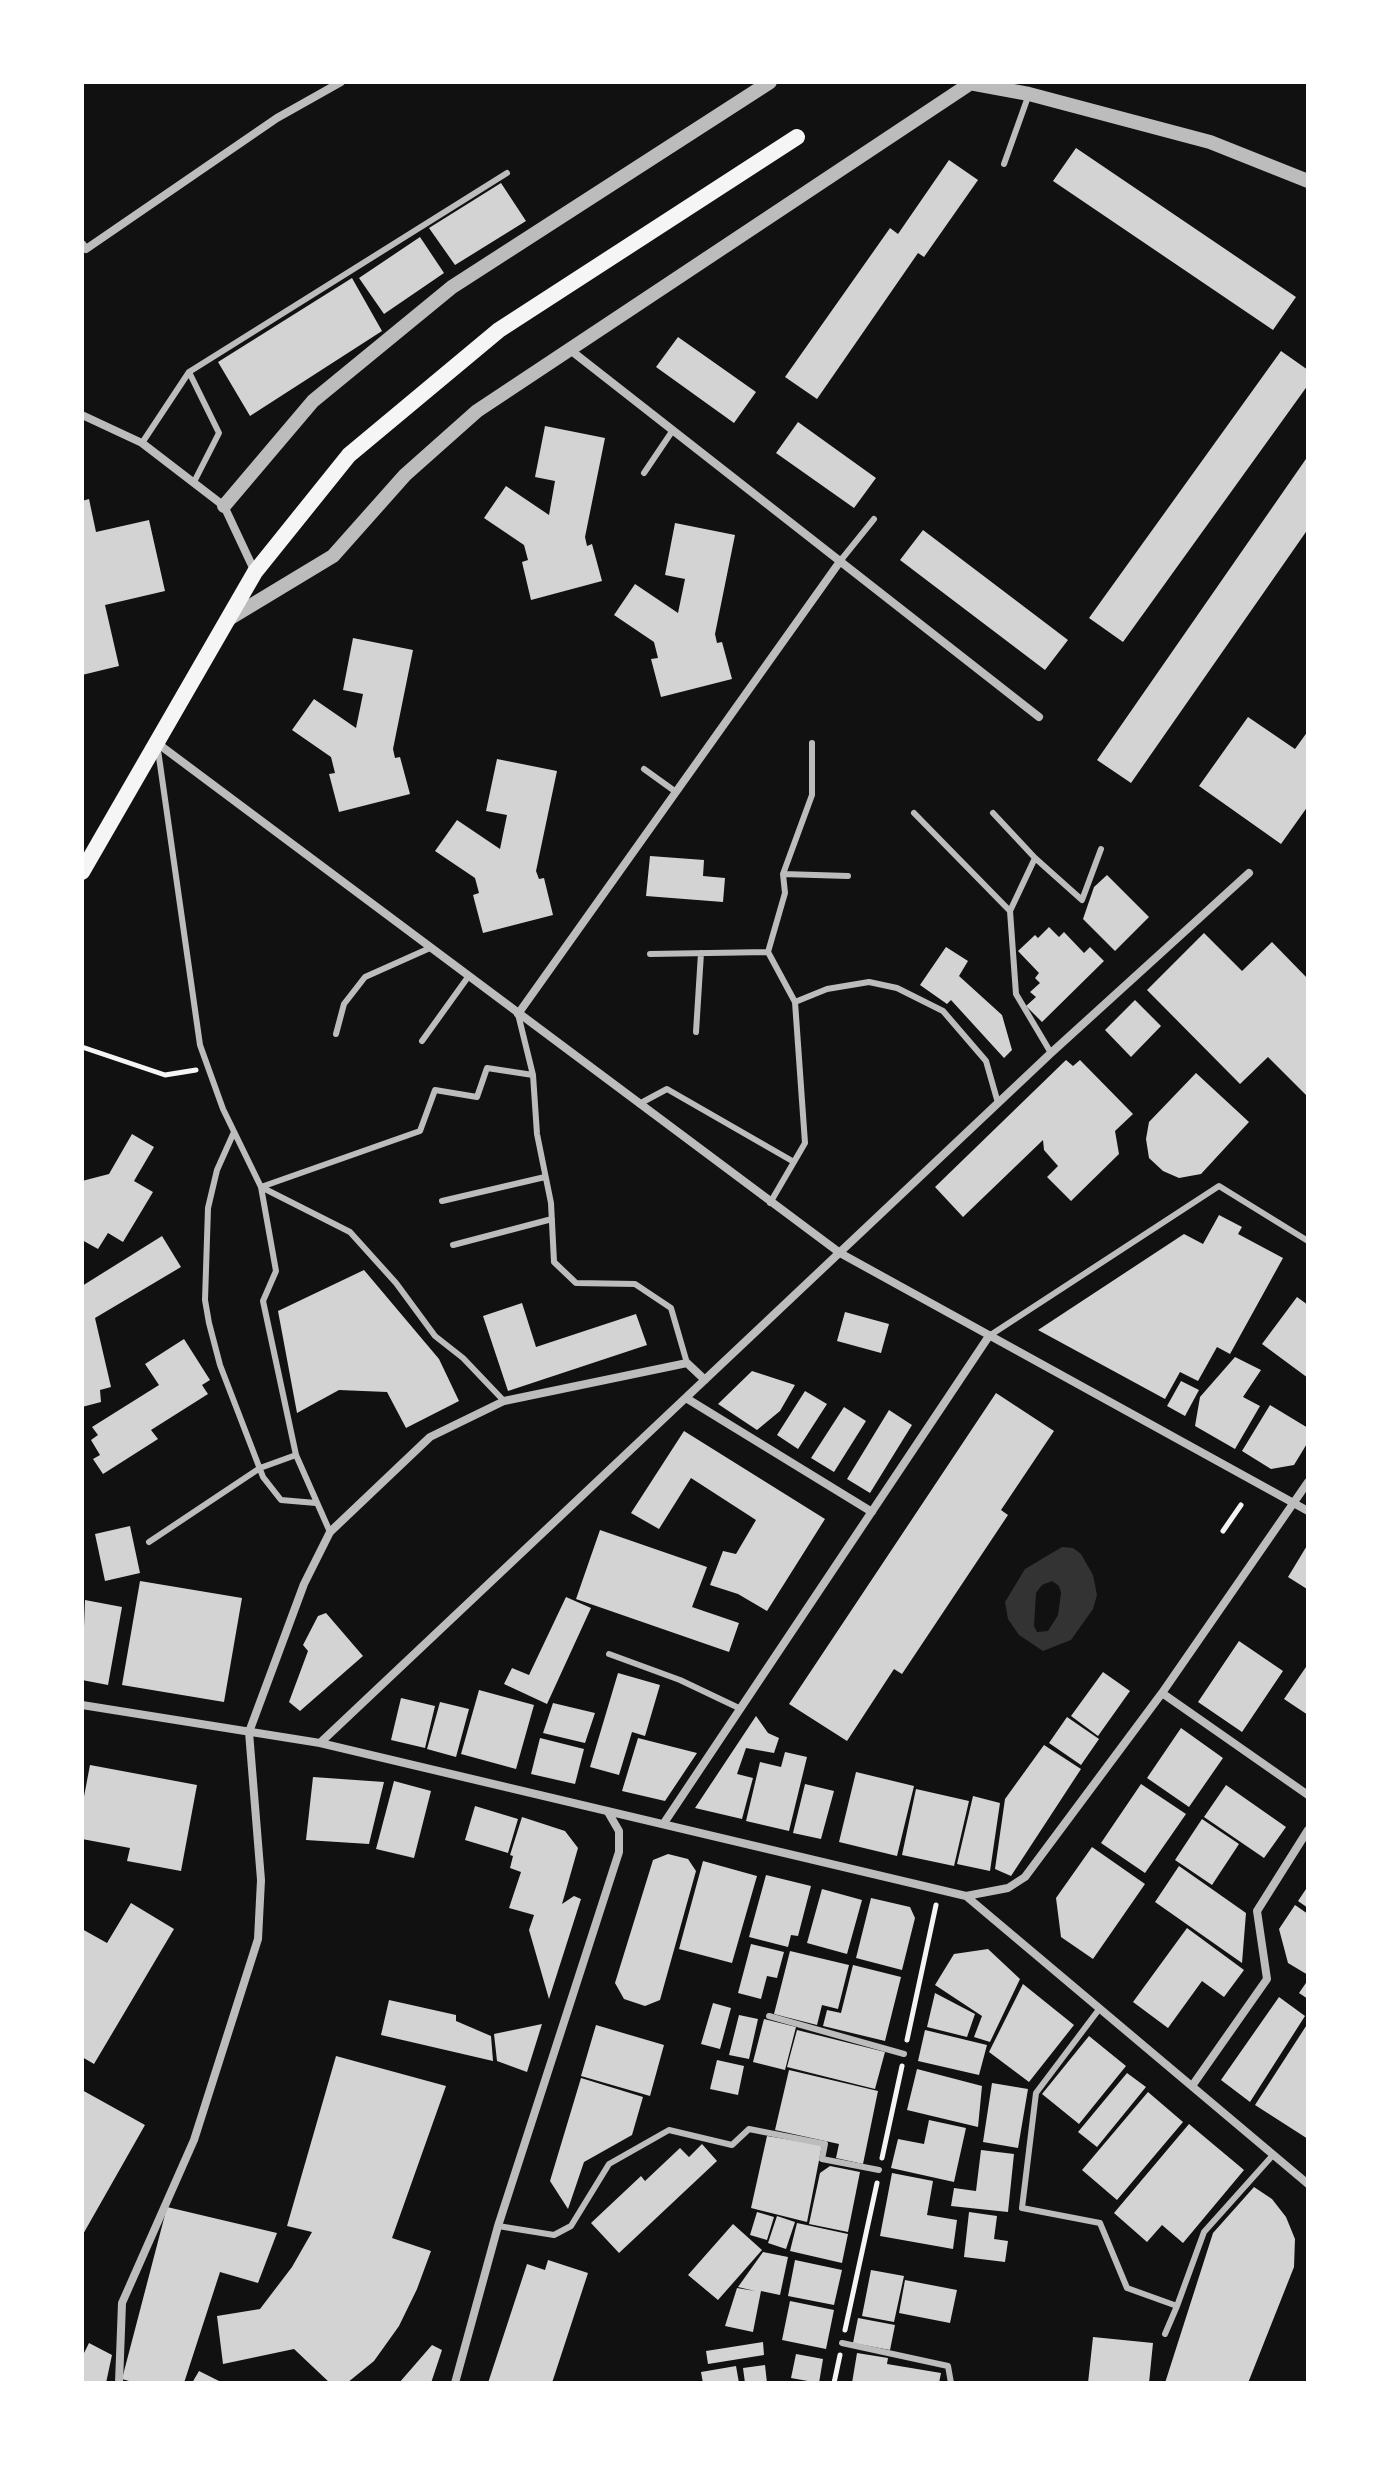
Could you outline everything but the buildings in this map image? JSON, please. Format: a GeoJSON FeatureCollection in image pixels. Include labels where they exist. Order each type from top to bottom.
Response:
{"type":"FeatureCollection","features":[{"type":"Feature","properties":{"kind":"main road"},"geometry":{"type":"LineString","coordinates":[[82,872],[255,572],[349,455],[499,330],[797,137]]}},
{"type":"Feature","properties":{"kind":"street"},"geometry":{"type":"LineString","coordinates":[[82,244],[86,249],[277,118],[341,82]]}},
{"type":"Feature","properties":{"kind":"street"},"geometry":{"type":"LineString","coordinates":[[224,506],[313,401],[452,287],[770,82]]}},
{"type":"Feature","properties":{"kind":"street"},"geometry":{"type":"LineString","coordinates":[[964,82],[1029,94],[1210,142],[1308,181]]}},
{"type":"Feature","properties":{"kind":"street"},"geometry":{"type":"LineString","coordinates":[[224,622],[333,556],[405,475],[477,411],[971,83]]}},
{"type":"Feature","properties":{"kind":"street"},"geometry":{"type":"LineString","coordinates":[[569,349],[1039,717]]}},
{"type":"Feature","properties":{"kind":"street"},"geometry":{"type":"LineString","coordinates":[[82,415],[142,443],[224,506],[255,572]]}},
{"type":"Feature","properties":{"kind":"street"},"geometry":{"type":"LineString","coordinates":[[518,1014],[841,560]]}},
{"type":"Feature","properties":{"kind":"street"},"geometry":{"type":"LineString","coordinates":[[157,743],[840,1253],[1291,1505],[1308,1511]]}},
{"type":"Feature","properties":{"kind":"street"},"geometry":{"type":"LineString","coordinates":[[320,1743],[1051,1053],[1249,873]]}},
{"type":"Feature","properties":{"kind":"street"},"geometry":{"type":"LineString","coordinates":[[664,1823],[989,1336]]}},
{"type":"Feature","properties":{"kind":"street"},"geometry":{"type":"LineString","coordinates":[[119,2383],[122,2303],[194,2140],[258,1939],[261,1880],[249,1732],[304,1584],[330,1532],[430,1437],[504,1401],[687,1363],[705,1380]]}},
{"type":"Feature","properties":{"kind":"street"},"geometry":{"type":"LineString","coordinates":[[686,1398],[872,1512]]}},
{"type":"Feature","properties":{"kind":"street"},"geometry":{"type":"LineString","coordinates":[[82,1705],[320,1743],[664,1823],[939,1893],[966,1896],[1008,1888],[1025,1877],[1162,1693],[1308,1482]]}},
{"type":"Feature","properties":{"kind":"street"},"geometry":{"type":"LineString","coordinates":[[1162,1693],[1308,1795]]}},
{"type":"Feature","properties":{"kind":"street"},"geometry":{"type":"LineString","coordinates":[[455,2383],[498,2226],[619,1852],[619,1831],[608,1812]]}},
{"type":"Feature","properties":{"kind":"street"},"geometry":{"type":"LineString","coordinates":[[1192,2086],[1267,1979],[1257,1911],[1308,1830]]}},
{"type":"Feature","properties":{"kind":"street"},"geometry":{"type":"LineString","coordinates":[[966,1896],[1308,2184]]}},
{"type":"Feature","properties":{"kind":"lane"},"geometry":{"type":"LineString","coordinates":[[1004,164],[1029,94]]}},
{"type":"Feature","properties":{"kind":"lane"},"geometry":{"type":"LineString","coordinates":[[142,443],[189,372],[507,173]]}},
{"type":"Feature","properties":{"kind":"lane"},"geometry":{"type":"LineString","coordinates":[[189,372],[219,433],[194,482]]}},
{"type":"Feature","properties":{"kind":"lane"},"geometry":{"type":"LineString","coordinates":[[644,473],[673,430]]}},
{"type":"Feature","properties":{"kind":"lane"},"geometry":{"type":"LineString","coordinates":[[841,560],[874,519]]}},
{"type":"Feature","properties":{"kind":"lane"},"geometry":{"type":"LineString","coordinates":[[157,743],[200,1045],[234,1132],[261,1187],[276,1271],[263,1301],[296,1455],[330,1532]]}},
{"type":"Feature","properties":{"kind":"lane"},"geometry":{"type":"LineString","coordinates":[[770,1203],[805,1143],[795,1002],[768,952],[785,893],[783,874],[812,795],[812,743]]}},
{"type":"Feature","properties":{"kind":"lane"},"geometry":{"type":"LineString","coordinates":[[644,769],[676,792]]}},
{"type":"Feature","properties":{"kind":"lane"},"geometry":{"type":"LineString","coordinates":[[914,813],[1010,911]]}},
{"type":"Feature","properties":{"kind":"lane"},"geometry":{"type":"LineString","coordinates":[[993,813],[1035,858],[1082,900],[1101,849]]}},
{"type":"Feature","properties":{"kind":"lane"},"geometry":{"type":"LineString","coordinates":[[1035,858],[1010,911],[1016,994],[1051,1053]]}},
{"type":"Feature","properties":{"kind":"lane"},"geometry":{"type":"LineString","coordinates":[[783,874],[848,876]]}},
{"type":"Feature","properties":{"kind":"lane"},"geometry":{"type":"LineString","coordinates":[[336,1034],[344,1004],[365,977],[430,948]]}},
{"type":"Feature","properties":{"kind":"lane"},"geometry":{"type":"LineString","coordinates":[[650,954],[768,952]]}},
{"type":"Feature","properties":{"kind":"lane"},"geometry":{"type":"LineString","coordinates":[[696,1032],[701,953]]}},
{"type":"Feature","properties":{"kind":"lane"},"geometry":{"type":"LineString","coordinates":[[422,1041],[468,977]]}},
{"type":"Feature","properties":{"kind":"lane"},"geometry":{"type":"LineString","coordinates":[[795,1002],[827,989],[869,982],[897,988],[943,1011],[986,1061],[998,1103]]}},
{"type":"Feature","properties":{"kind":"lane"},"geometry":{"type":"LineString","coordinates":[[518,1014],[533,1075],[537,1134],[552,1219],[554,1262],[576,1283],[635,1284],[671,1308],[687,1363]]}},
{"type":"Feature","properties":{"kind":"lane"},"geometry":{"type":"LineString","coordinates":[[261,1187],[420,1131],[435,1090],[477,1097],[487,1068],[533,1075]]}},
{"type":"Feature","properties":{"kind":"lane"},"geometry":{"type":"LineString","coordinates":[[639,1104],[667,1089],[794,1162]]}},
{"type":"Feature","properties":{"kind":"lane"},"geometry":{"type":"LineString","coordinates":[[234,1132],[217,1170],[208,1208],[205,1300],[220,1365],[260,1468],[281,1500],[317,1503]]}},
{"type":"Feature","properties":{"kind":"lane"},"geometry":{"type":"LineString","coordinates":[[442,1201],[545,1177]]}},
{"type":"Feature","properties":{"kind":"lane"},"geometry":{"type":"LineString","coordinates":[[989,1336],[1219,1186],[1308,1241]]}},
{"type":"Feature","properties":{"kind":"lane"},"geometry":{"type":"LineString","coordinates":[[261,1187],[350,1232],[396,1283],[435,1336],[463,1358],[504,1401]]}},
{"type":"Feature","properties":{"kind":"lane"},"geometry":{"type":"LineString","coordinates":[[453,1245],[552,1219]]}},
{"type":"Feature","properties":{"kind":"lane"},"geometry":{"type":"LineString","coordinates":[[149,1542],[260,1468],[296,1455]]}},
{"type":"Feature","properties":{"kind":"lane"},"geometry":{"type":"LineString","coordinates":[[609,1654],[680,1680],[741,1709]]}},
{"type":"Feature","properties":{"kind":"lane"},"geometry":{"type":"LineString","coordinates":[[1100,2008],[1036,2093],[1022,2208],[1100,2223],[1127,2288],[1177,2306]]}},
{"type":"Feature","properties":{"kind":"lane"},"geometry":{"type":"LineString","coordinates":[[769,2016],[904,2054]]}},
{"type":"Feature","properties":{"kind":"lane"},"geometry":{"type":"LineString","coordinates":[[498,2226],[554,2235],[571,2226],[609,2164],[669,2130],[732,2145],[749,2129],[825,2144],[822,2159],[879,2170]]}},
{"type":"Feature","properties":{"kind":"lane"},"geometry":{"type":"LineString","coordinates":[[1165,2334],[1204,2232],[1273,2155]]}},
{"type":"Feature","properties":{"kind":"lane"},"geometry":{"type":"LineString","coordinates":[[842,2343],[948,2366],[951,2383]]}},
{"type":"Feature","properties":{"kind":"path"},"geometry":{"type":"LineString","coordinates":[[82,1047],[165,1075],[209,1068]]}},
{"type":"Feature","properties":{"kind":"path"},"geometry":{"type":"LineString","coordinates":[[1223,1531],[1241,1505]]}},
{"type":"Feature","properties":{"kind":"path"},"geometry":{"type":"LineString","coordinates":[[834,2383],[939,1893]]}},
{"type":"Feature","properties":{"kind":"shaded area"},"geometry":{"type":"Polygon","coordinates":[[[1062,1547],[1073,1548],[1081,1554],[1093,1575],[1097,1595],[1093,1609],[1071,1640],[1043,1651],[1019,1635],[1008,1619],[1005,1602],[1025,1569],[1062,1547]],[[1052,1581],[1042,1585],[1036,1593],[1034,1626],[1037,1632],[1048,1631],[1058,1615],[1059,1586],[1052,1581]]]}}]}
